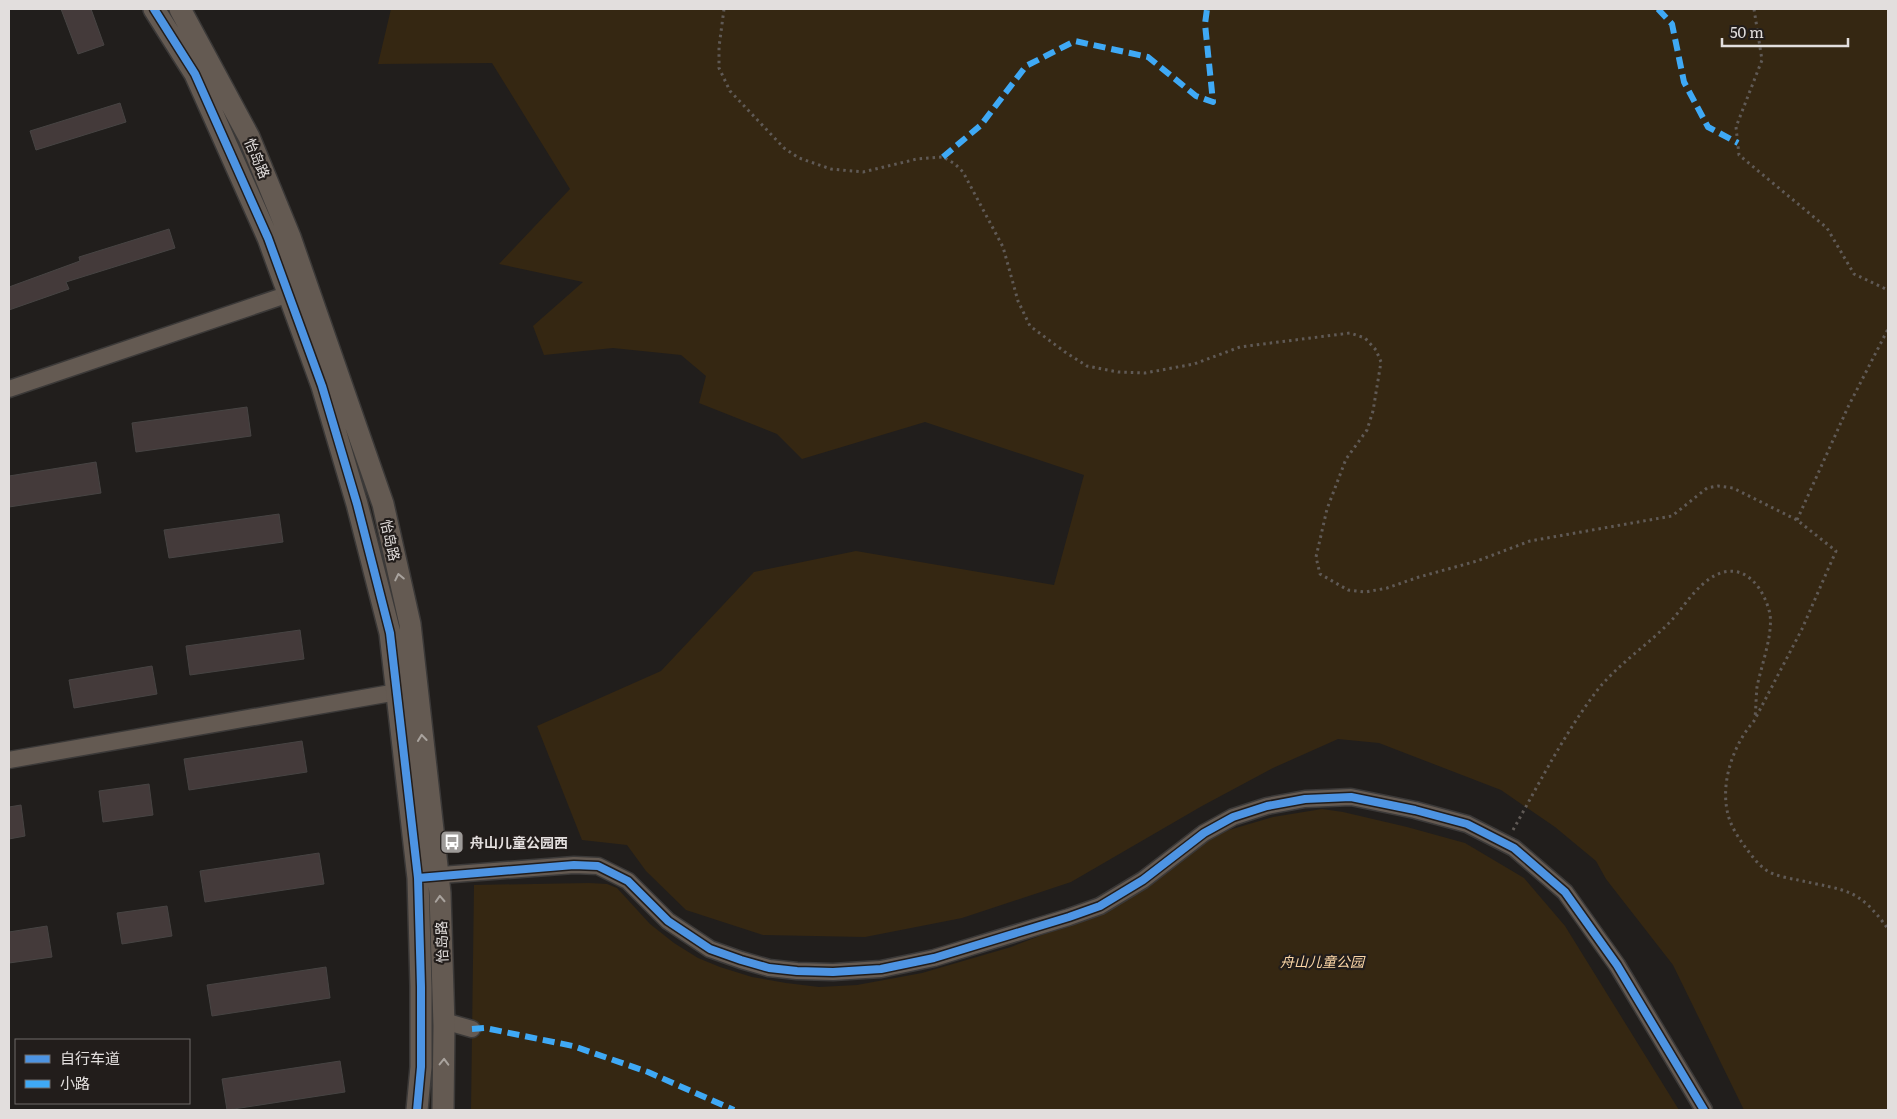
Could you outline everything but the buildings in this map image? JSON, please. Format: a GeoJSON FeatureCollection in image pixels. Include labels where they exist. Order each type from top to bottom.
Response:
{"type":"FeatureCollection","features":[{"type":"Feature","properties":{"kind":"street"},"geometry":{"type":"LineString","coordinates":[[154,9],[195,74],[268,238],[322,386],[357,504],[390,633],[397,692],[428,876],[422,987],[421,1067],[417,1110]]}},
{"type":"Feature","properties":{"kind":"street","name":"怡岛路"},"geometry":{"type":"LineString","coordinates":[[180,9],[245,129],[257,155],[290,237],[383,504],[410,624],[428,876],[444,1021],[443,1110]]}},
{"type":"Feature","properties":{"kind":"street"},"geometry":{"type":"LineString","coordinates":[[9,389],[289,294]]}},
{"type":"Feature","properties":{"kind":"street"},"geometry":{"type":"LineString","coordinates":[[9,760],[397,692]]}},
{"type":"Feature","properties":{"kind":"street"},"geometry":{"type":"LineString","coordinates":[[428,876],[574,865],[598,866],[628,881],[668,921],[710,949],[769,968],[833,972],[882,969],[934,958],[1100,906],[1143,880],[1204,833],[1233,817],[1267,806],[1305,799],[1351,797],[1416,810],[1466,824],[1514,848],[1565,892],[1617,964],[1704,1110]]}},
{"type":"Feature","properties":{"kind":"street"},"geometry":{"type":"LineString","coordinates":[[444,1021],[472,1029]]}},
{"type":"Feature","properties":{"kind":"path"},"geometry":{"type":"LineString","coordinates":[[724,9],[719,47],[719,68],[730,91],[784,148],[799,158],[831,169],[863,172],[917,159],[943,157],[955,164],[963,172],[974,191],[1002,247],[1018,300],[1030,326],[1087,366],[1118,372],[1145,373],[1194,364],[1240,347],[1350,333],[1365,338],[1376,350],[1381,362],[1373,411],[1367,430],[1346,459],[1336,483],[1327,509],[1316,557],[1320,574],[1348,590],[1366,592],[1387,588],[1476,561],[1530,541],[1672,516],[1707,488],[1718,486],[1732,488],[1797,520],[1836,551],[1802,629],[1754,721],[1745,731],[1728,770],[1726,807],[1730,822],[1736,832],[1754,859],[1766,870],[1782,876],[1845,890],[1867,904],[1888,930]]}},
{"type":"Feature","properties":{"kind":"path"},"geometry":{"type":"LineString","coordinates":[[1754,9],[1762,60],[1736,128],[1739,155],[1827,228],[1854,274],[1888,290]]}},
{"type":"Feature","properties":{"kind":"path"},"geometry":{"type":"LineString","coordinates":[[1797,520],[1848,407],[1888,329]]}},
{"type":"Feature","properties":{"kind":"path"},"geometry":{"type":"LineString","coordinates":[[1505,844],[1568,735],[1600,687],[1676,616],[1701,585],[1712,577],[1730,570],[1744,573],[1756,584],[1770,610],[1771,628],[1757,688],[1754,721]]}},
{"type":"Feature","properties":{"kind":"green space"},"geometry":{"type":"Polygon","coordinates":[[[391,9],[1888,9],[1888,1110],[1744,1110],[1673,965],[1606,879],[1596,861],[1555,827],[1501,790],[1379,743],[1338,739],[1273,768],[1202,806],[1071,882],[962,918],[865,937],[763,935],[686,910],[646,871],[627,845],[582,840],[537,726],[661,671],[754,572],[856,551],[1054,585],[1084,475],[925,422],[802,459],[777,434],[699,403],[706,376],[681,355],[613,348],[544,355],[533,326],[583,282],[499,264],[570,189],[492,63],[378,64],[391,9]]]}},
{"type":"Feature","properties":{"kind":"green space","name":"舟山儿童公园"},"geometry":{"type":"Polygon","coordinates":[[[1322,809],[1407,827],[1465,843],[1524,878],[1565,926],[1679,1110],[471,1110],[474,885],[607,884],[617,888],[650,924],[674,943],[698,958],[720,967],[752,977],[786,983],[819,987],[857,985],[922,973],[1011,947],[1102,912],[1129,899],[1219,833],[1273,817],[1322,809]]]}},
{"type":"Feature","properties":{"kind":"marked path"},"geometry":{"type":"LineString","coordinates":[[943,157],[981,125],[1026,66],[1075,41],[1148,57],[1196,96],[1213,102],[1205,24],[1207,9]]}},
{"type":"Feature","properties":{"kind":"marked path"},"geometry":{"type":"LineString","coordinates":[[1658,9],[1672,24],[1684,82],[1708,127],[1738,143]]}},
{"type":"Feature","properties":{"kind":"marked path"},"geometry":{"type":"LineString","coordinates":[[472,1029],[485,1028],[573,1046],[648,1072],[734,1110]]}},
{"type":"Feature","properties":{"kind":"cycle path"},"geometry":{"type":"LineString","coordinates":[[154,9],[195,74],[268,238],[322,386],[357,504],[390,633],[418,878],[421,1067],[417,1110]]}},
{"type":"Feature","properties":{"kind":"cycle path"},"geometry":{"type":"LineString","coordinates":[[418,878],[574,865],[598,866],[628,881],[668,921],[710,949],[769,968],[833,972],[881,969],[934,958],[1100,906],[1143,880],[1204,833],[1233,817],[1267,806],[1305,799],[1351,797],[1415,810],[1467,824],[1514,848],[1565,892],[1617,965],[1704,1110]]}},
{"type":"Feature","properties":{"kind":"place","name":"舟山儿童公园西"},"geometry":{"type":"Point","coordinates":[452,842]}}]}
